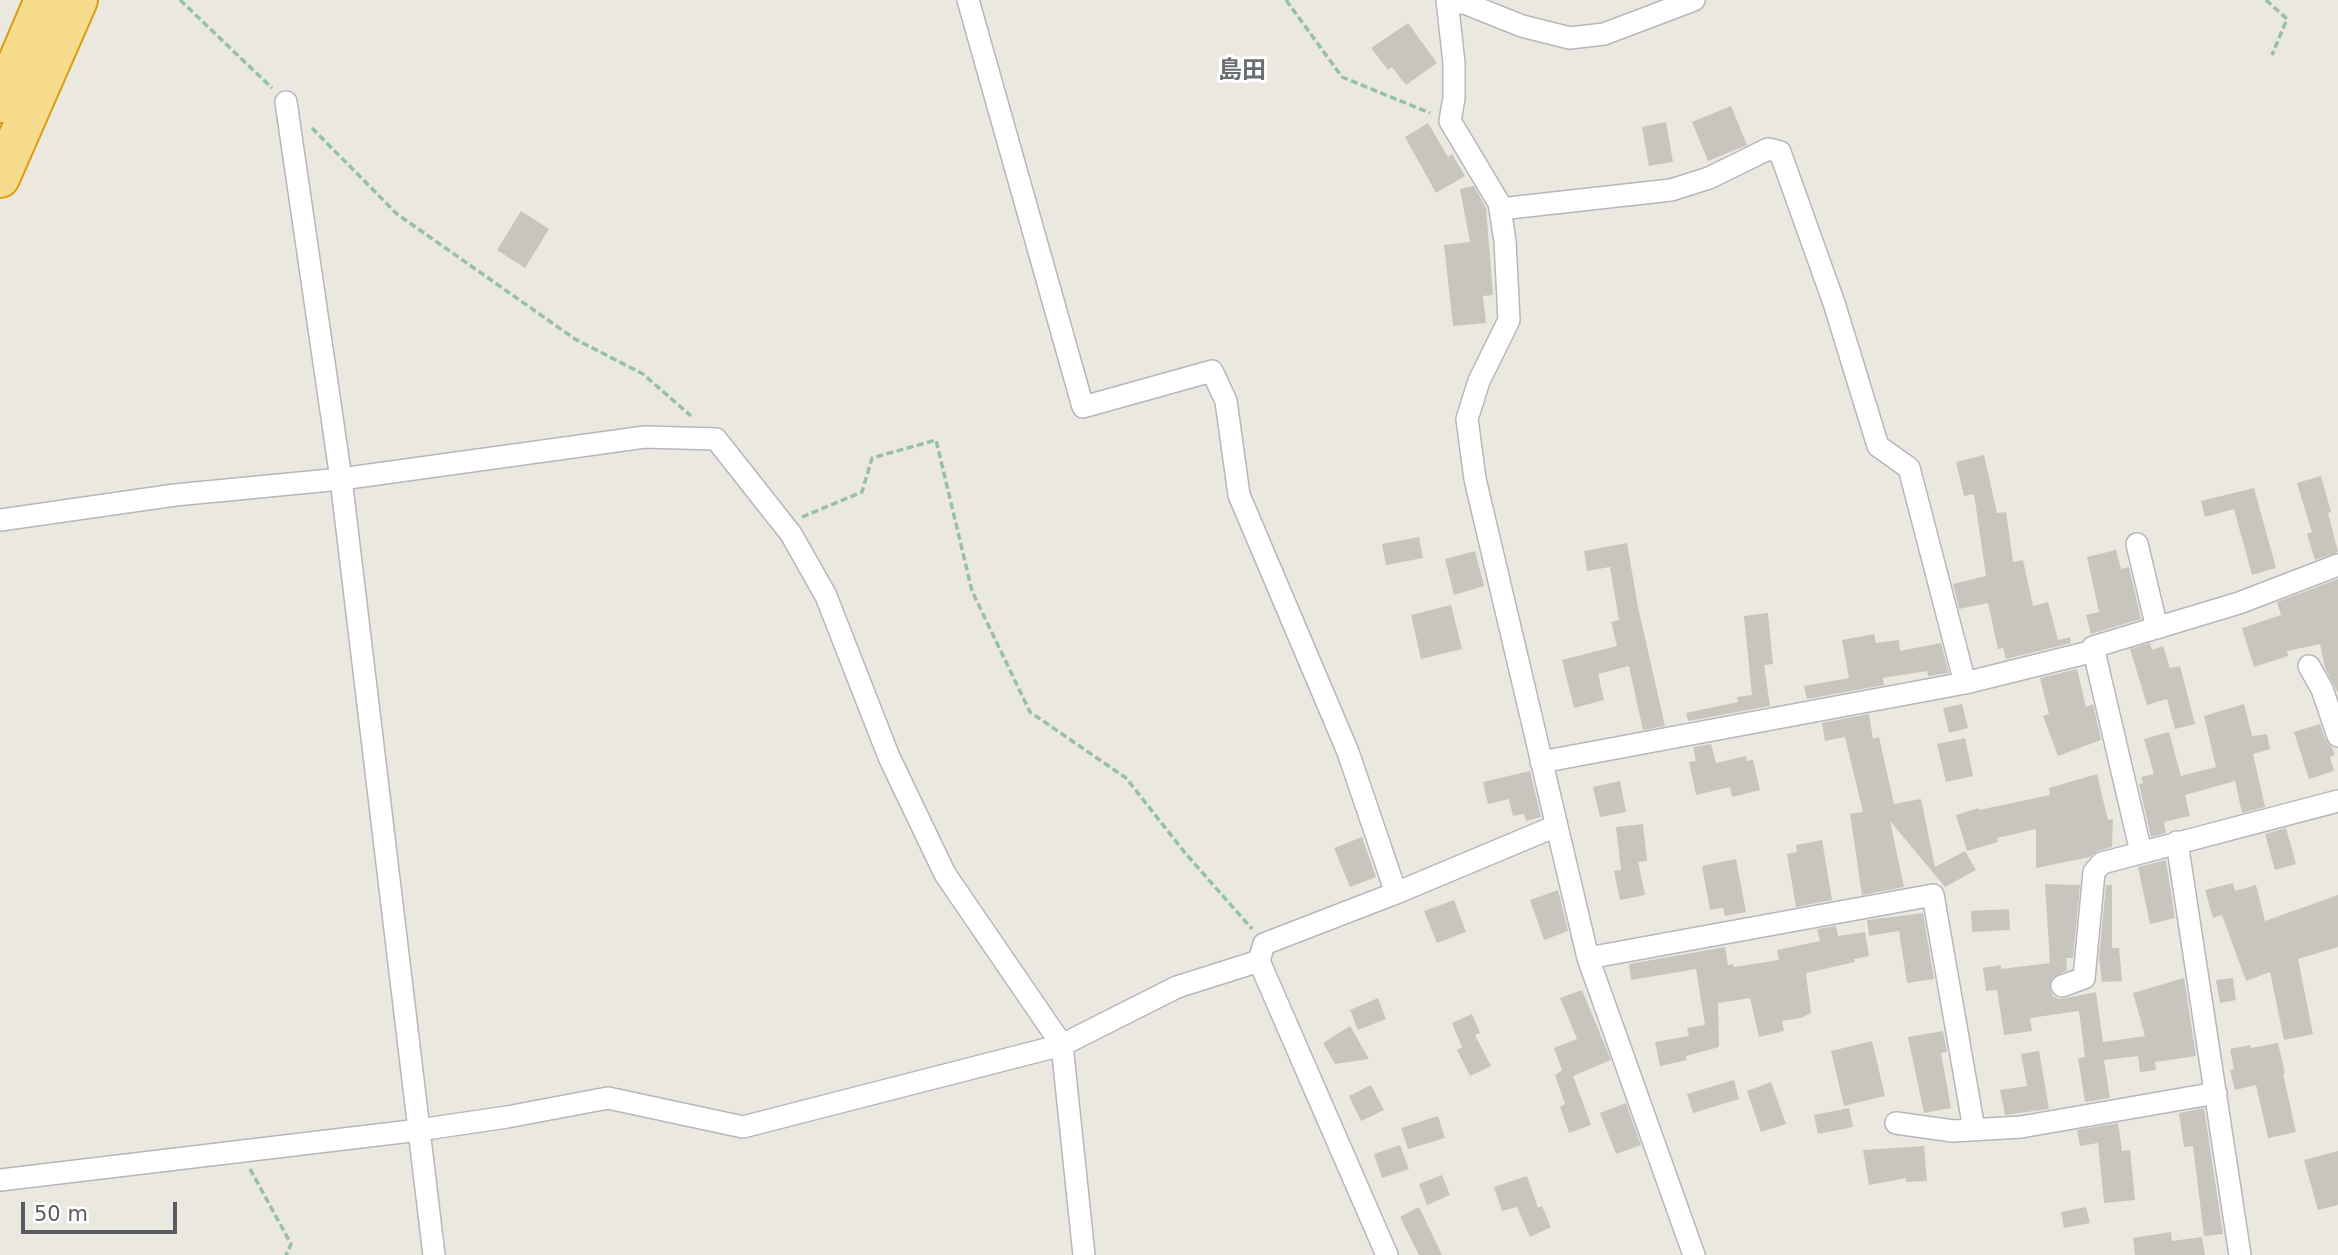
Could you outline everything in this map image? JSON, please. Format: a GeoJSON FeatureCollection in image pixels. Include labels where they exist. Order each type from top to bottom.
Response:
{"type":"FeatureCollection","features":[{"type":"Feature","properties":{"kind":"highway"},"geometry":{"type":"LineString","coordinates":[[7,86],[36,0]]}},
{"type":"Feature","properties":{"kind":"highway"},"geometry":{"type":"LineString","coordinates":[[7,86],[44,0]]}},
{"type":"Feature","properties":{"kind":"highway"},"geometry":{"type":"LineString","coordinates":[[0,178],[78,0]]}},
{"type":"Feature","properties":{"kind":"street"},"geometry":{"type":"LineString","coordinates":[[968,0],[1083,407],[1212,371],[1226,401],[1238,495],[1348,752],[1396,893]]}},
{"type":"Feature","properties":{"kind":"street"},"geometry":{"type":"LineString","coordinates":[[1694,0],[1604,34],[1570,38],[1522,26],[1448,1],[1454,63],[1454,98],[1450,121],[1499,203],[1505,241],[1509,320],[1479,381],[1467,419],[1475,479],[1588,958],[1694,1255]]}},
{"type":"Feature","properties":{"kind":"street"},"geometry":{"type":"LineString","coordinates":[[286,102],[341,479],[434,1255]]}},
{"type":"Feature","properties":{"kind":"street"},"geometry":{"type":"LineString","coordinates":[[1500,209],[1671,190],[1709,178],[1768,149],[1780,152],[1834,303],[1878,446],[1909,468],[1965,683]]}},
{"type":"Feature","properties":{"kind":"street"},"geometry":{"type":"LineString","coordinates":[[0,520],[176,495],[341,479],[645,437],[716,439],[792,534],[826,596],[889,757],[945,874],[1062,1045],[1084,1255]]}},
{"type":"Feature","properties":{"kind":"street"},"geometry":{"type":"LineString","coordinates":[[2137,544],[2157,628]]}},
{"type":"Feature","properties":{"kind":"street"},"geometry":{"type":"LineString","coordinates":[[2141,852],[2093,647],[2239,603],[2338,565]]}},
{"type":"Feature","properties":{"kind":"street"},"geometry":{"type":"LineString","coordinates":[[1541,762],[1965,683],[2094,651]]}},
{"type":"Feature","properties":{"kind":"street"},"geometry":{"type":"LineString","coordinates":[[2309,666],[2329,681],[2338,736]]}},
{"type":"Feature","properties":{"kind":"street"},"geometry":{"type":"LineString","coordinates":[[2062,986],[2084,978],[2094,872],[2102,863],[2338,801]]}},
{"type":"Feature","properties":{"kind":"street"},"geometry":{"type":"LineString","coordinates":[[0,1180],[419,1130],[608,1098],[743,1127],[1062,1045],[1177,987],[1556,826]]}},
{"type":"Feature","properties":{"kind":"street"},"geometry":{"type":"LineString","coordinates":[[2177,842],[2240,1255]]}},
{"type":"Feature","properties":{"kind":"street"},"geometry":{"type":"LineString","coordinates":[[1588,958],[1933,895],[1973,1129]]}},
{"type":"Feature","properties":{"kind":"street"},"geometry":{"type":"LineString","coordinates":[[1262,952],[1387,1255]]}},
{"type":"Feature","properties":{"kind":"street"},"geometry":{"type":"LineString","coordinates":[[1896,1122],[1953,1132],[2021,1127],[2216,1093]]}},
{"type":"Feature","properties":{"kind":"path"},"geometry":{"type":"LineString","coordinates":[[180,0],[397,214],[575,339],[643,374],[716,439]]}},
{"type":"Feature","properties":{"kind":"path"},"geometry":{"type":"LineString","coordinates":[[1286,0],[1342,78],[1450,121]]}},
{"type":"Feature","properties":{"kind":"path"},"geometry":{"type":"LineString","coordinates":[[2266,0],[2287,19],[2272,55]]}},
{"type":"Feature","properties":{"kind":"path"},"geometry":{"type":"LineString","coordinates":[[783,524],[862,492],[872,458],[936,440],[972,591],[1030,712],[1126,778],[1262,952]]}},
{"type":"Feature","properties":{"kind":"path"},"geometry":{"type":"LineString","coordinates":[[241,1152],[291,1244],[286,1255]]}},
{"type":"Feature","properties":{"kind":"building"},"geometry":{"type":"Polygon","coordinates":[[[1408,23],[1437,63],[1406,85],[1392,67],[1388,70],[1371,48],[1408,23]]]}},
{"type":"Feature","properties":{"kind":"building"},"geometry":{"type":"Polygon","coordinates":[[[1731,106],[1747,145],[1708,161],[1692,122],[1731,106]]]}},
{"type":"Feature","properties":{"kind":"building"},"geometry":{"type":"Polygon","coordinates":[[[1666,122],[1673,162],[1649,166],[1642,127],[1666,122]]]}},
{"type":"Feature","properties":{"kind":"building"},"geometry":{"type":"Polygon","coordinates":[[[1428,123],[1448,157],[1452,154],[1465,176],[1436,193],[1405,137],[1428,123]]]}},
{"type":"Feature","properties":{"kind":"building"},"geometry":{"type":"Polygon","coordinates":[[[1474,186],[1486,208],[1493,295],[1483,296],[1486,323],[1453,326],[1444,245],[1470,242],[1460,189],[1474,186]]]}},
{"type":"Feature","properties":{"kind":"building"},"geometry":{"type":"Polygon","coordinates":[[[521,211],[549,229],[525,268],[497,250],[521,211]]]}},
{"type":"Feature","properties":{"kind":"building"},"geometry":{"type":"Polygon","coordinates":[[[1984,455],[1997,513],[2006,512],[2013,562],[2023,560],[2033,606],[2048,602],[2058,640],[2070,637],[2071,643],[2006,659],[2003,648],[1998,649],[1988,603],[1959,609],[1953,584],[1986,576],[1974,494],[1964,496],[1956,462],[1984,455]]]}},
{"type":"Feature","properties":{"kind":"building"},"geometry":{"type":"Polygon","coordinates":[[[2321,476],[2338,552],[2315,560],[2307,534],[2312,532],[2297,483],[2321,476]]]}},
{"type":"Feature","properties":{"kind":"building"},"geometry":{"type":"Polygon","coordinates":[[[2254,488],[2276,568],[2252,575],[2234,509],[2205,517],[2201,501],[2254,488]]]}},
{"type":"Feature","properties":{"kind":"building"},"geometry":{"type":"Polygon","coordinates":[[[1419,537],[1423,558],[1386,565],[1382,544],[1419,537]]]}},
{"type":"Feature","properties":{"kind":"building"},"geometry":{"type":"Polygon","coordinates":[[[1627,543],[1638,607],[1665,726],[1643,730],[1629,666],[1598,674],[1604,700],[1574,708],[1562,660],[1617,646],[1611,622],[1619,620],[1610,567],[1587,571],[1584,551],[1627,543]]]}},
{"type":"Feature","properties":{"kind":"building"},"geometry":{"type":"Polygon","coordinates":[[[2116,550],[2121,569],[2129,567],[2141,619],[2091,634],[2086,615],[2099,612],[2087,557],[2116,550]]]}},
{"type":"Feature","properties":{"kind":"building"},"geometry":{"type":"Polygon","coordinates":[[[1475,551],[1484,586],[1454,595],[1445,559],[1475,551]]]}},
{"type":"Feature","properties":{"kind":"building"},"geometry":{"type":"Polygon","coordinates":[[[2338,579],[2338,693],[2325,668],[2320,644],[2287,651],[2288,656],[2254,667],[2242,628],[2281,615],[2277,602],[2338,579]]]}},
{"type":"Feature","properties":{"kind":"building"},"geometry":{"type":"Polygon","coordinates":[[[1451,605],[1462,649],[1421,659],[1411,615],[1451,605]]]}},
{"type":"Feature","properties":{"kind":"building"},"geometry":{"type":"Polygon","coordinates":[[[1768,613],[1773,664],[1764,665],[1770,706],[1688,721],[1686,713],[1738,702],[1737,697],[1752,695],[1744,616],[1768,613]]]}},
{"type":"Feature","properties":{"kind":"building"},"geometry":{"type":"Polygon","coordinates":[[[1874,634],[1876,643],[1899,640],[1900,651],[1941,643],[1949,673],[1928,676],[1927,671],[1883,678],[1884,685],[1807,699],[1804,686],[1849,678],[1842,640],[1874,634]]]}},
{"type":"Feature","properties":{"kind":"building"},"geometry":{"type":"Polygon","coordinates":[[[2150,643],[2152,650],[2163,646],[2170,668],[2180,666],[2195,724],[2175,729],[2167,699],[2147,705],[2130,649],[2150,643]]]}},
{"type":"Feature","properties":{"kind":"building"},"geometry":{"type":"Polygon","coordinates":[[[2077,669],[2086,707],[2093,704],[2101,740],[2058,756],[2043,716],[2049,714],[2040,678],[2077,669]]]}},
{"type":"Feature","properties":{"kind":"building"},"geometry":{"type":"Polygon","coordinates":[[[1962,704],[1968,728],[1949,733],[1943,708],[1962,704]]]}},
{"type":"Feature","properties":{"kind":"building"},"geometry":{"type":"Polygon","coordinates":[[[2244,704],[2252,736],[2267,734],[2270,749],[2253,754],[2265,807],[2242,813],[2235,781],[2185,795],[2190,816],[2164,822],[2166,833],[2151,837],[2139,784],[2143,783],[2141,777],[2154,774],[2144,739],[2169,732],[2181,776],[2216,767],[2204,716],[2244,704]]]}},
{"type":"Feature","properties":{"kind":"building"},"geometry":{"type":"Polygon","coordinates":[[[1869,714],[1873,739],[1879,737],[1894,804],[1921,799],[1935,867],[1965,851],[1976,870],[1945,887],[1890,821],[1904,887],[1862,895],[1850,814],[1863,812],[1845,737],[1825,741],[1822,723],[1869,714]]]}},
{"type":"Feature","properties":{"kind":"building"},"geometry":{"type":"Polygon","coordinates":[[[2320,724],[2335,755],[2330,757],[2334,771],[2309,779],[2294,732],[2320,724]]]}},
{"type":"Feature","properties":{"kind":"building"},"geometry":{"type":"Polygon","coordinates":[[[1965,738],[1973,776],[1946,782],[1937,744],[1965,738]]]}},
{"type":"Feature","properties":{"kind":"building"},"geometry":{"type":"Polygon","coordinates":[[[1711,744],[1716,763],[1746,756],[1747,761],[1753,760],[1760,790],[1732,797],[1730,787],[1696,795],[1689,762],[1696,761],[1693,747],[1711,744]]]}},
{"type":"Feature","properties":{"kind":"building"},"geometry":{"type":"Polygon","coordinates":[[[1530,771],[1541,817],[1526,821],[1524,814],[1513,816],[1509,799],[1488,804],[1483,782],[1530,771]]]}},
{"type":"Feature","properties":{"kind":"building"},"geometry":{"type":"Polygon","coordinates":[[[2097,774],[2108,820],[2113,819],[2112,847],[2098,851],[2090,857],[2036,868],[2036,829],[1997,838],[1998,842],[1967,851],[1956,815],[2050,795],[2049,788],[2097,774]]]}},
{"type":"Feature","properties":{"kind":"building"},"geometry":{"type":"Polygon","coordinates":[[[1620,781],[1626,812],[1600,817],[1593,787],[1620,781]]]}},
{"type":"Feature","properties":{"kind":"building"},"geometry":{"type":"Polygon","coordinates":[[[1643,824],[1647,861],[1638,862],[1645,895],[1620,900],[1614,871],[1621,870],[1616,827],[1643,824]]]}},
{"type":"Feature","properties":{"kind":"building"},"geometry":{"type":"Polygon","coordinates":[[[2286,828],[2296,864],[2275,870],[2265,834],[2286,828]]]}},
{"type":"Feature","properties":{"kind":"building"},"geometry":{"type":"Polygon","coordinates":[[[1362,837],[1376,877],[1350,887],[1334,848],[1362,837]]]}},
{"type":"Feature","properties":{"kind":"building"},"geometry":{"type":"Polygon","coordinates":[[[1822,840],[1832,900],[1796,907],[1787,854],[1797,852],[1796,845],[1822,840]]]}},
{"type":"Feature","properties":{"kind":"building"},"geometry":{"type":"Polygon","coordinates":[[[1736,859],[1746,912],[1725,916],[1723,908],[1710,910],[1702,866],[1736,859]]]}},
{"type":"Feature","properties":{"kind":"building"},"geometry":{"type":"Polygon","coordinates":[[[2166,860],[2175,918],[2150,924],[2138,867],[2166,860]]]}},
{"type":"Feature","properties":{"kind":"building"},"geometry":{"type":"Polygon","coordinates":[[[2233,883],[2235,891],[2256,885],[2265,921],[2338,895],[2338,947],[2298,959],[2313,1034],[2284,1040],[2270,972],[2246,981],[2222,915],[2213,918],[2205,890],[2233,883]]]}},
{"type":"Feature","properties":{"kind":"building"},"geometry":{"type":"Polygon","coordinates":[[[2045,884],[2080,885],[2073,958],[2066,958],[2067,970],[2052,978],[2050,990],[2053,996],[2059,999],[2096,992],[2103,1042],[2145,1036],[2133,993],[2184,978],[2196,1056],[2155,1062],[2156,1070],[2140,1072],[2138,1056],[2104,1060],[2110,1098],[2085,1102],[2078,1058],[2085,1057],[2079,1011],[2030,1018],[2032,1031],[2004,1035],[1997,990],[1986,991],[1983,968],[2001,965],[2001,969],[2050,963],[2045,884]]]}},
{"type":"Feature","properties":{"kind":"building"},"geometry":{"type":"Polygon","coordinates":[[[2106,885],[2112,885],[2112,948],[2119,948],[2122,981],[2102,982],[2099,958],[2106,885]]]}},
{"type":"Feature","properties":{"kind":"building"},"geometry":{"type":"Polygon","coordinates":[[[1558,890],[1568,931],[1544,940],[1530,900],[1558,890]]]}},
{"type":"Feature","properties":{"kind":"building"},"geometry":{"type":"Polygon","coordinates":[[[1454,900],[1466,932],[1437,943],[1424,911],[1454,900]]]}},
{"type":"Feature","properties":{"kind":"building"},"geometry":{"type":"Polygon","coordinates":[[[2009,909],[2010,930],[1972,932],[1971,911],[2009,909]]]}},
{"type":"Feature","properties":{"kind":"building"},"geometry":{"type":"Polygon","coordinates":[[[1923,913],[1934,979],[1907,983],[1899,931],[1869,936],[1867,920],[1923,913]]]}},
{"type":"Feature","properties":{"kind":"building"},"geometry":{"type":"Polygon","coordinates":[[[1836,926],[1838,936],[1865,932],[1869,956],[1854,959],[1855,962],[1806,973],[1811,1013],[1801,1018],[1782,1021],[1784,1031],[1759,1037],[1750,998],[1718,1003],[1719,1047],[1686,1056],[1687,1060],[1660,1066],[1655,1042],[1689,1036],[1687,1028],[1705,1025],[1696,969],[1631,980],[1629,964],[1725,947],[1728,965],[1733,964],[1734,967],[1779,960],[1777,950],[1820,941],[1817,929],[1836,926]]]}},
{"type":"Feature","properties":{"kind":"building"},"geometry":{"type":"Polygon","coordinates":[[[2233,978],[2236,1000],[2220,1003],[2216,980],[2233,978]]]}},
{"type":"Feature","properties":{"kind":"building"},"geometry":{"type":"Polygon","coordinates":[[[1582,990],[1611,1060],[1573,1076],[1591,1125],[1569,1133],[1560,1107],[1565,1104],[1555,1075],[1562,1070],[1554,1048],[1577,1039],[1560,998],[1582,990]]]}},
{"type":"Feature","properties":{"kind":"building"},"geometry":{"type":"Polygon","coordinates":[[[1378,998],[1386,1019],[1358,1030],[1350,1010],[1378,998]]]}},
{"type":"Feature","properties":{"kind":"building"},"geometry":{"type":"Polygon","coordinates":[[[1472,1014],[1480,1033],[1475,1035],[1491,1066],[1470,1076],[1457,1050],[1462,1047],[1452,1023],[1472,1014]]]}},
{"type":"Feature","properties":{"kind":"building"},"geometry":{"type":"Polygon","coordinates":[[[1350,1026],[1369,1059],[1335,1064],[1323,1043],[1350,1026]]]}},
{"type":"Feature","properties":{"kind":"building"},"geometry":{"type":"Polygon","coordinates":[[[1943,1031],[1947,1052],[1941,1053],[1951,1108],[1924,1113],[1908,1037],[1943,1031]]]}},
{"type":"Feature","properties":{"kind":"building"},"geometry":{"type":"Polygon","coordinates":[[[1872,1041],[1885,1096],[1844,1106],[1831,1051],[1872,1041]]]}},
{"type":"Feature","properties":{"kind":"building"},"geometry":{"type":"Polygon","coordinates":[[[2278,1043],[2296,1132],[2268,1138],[2256,1085],[2235,1090],[2230,1070],[2234,1069],[2230,1049],[2278,1043]]]}},
{"type":"Feature","properties":{"kind":"building"},"geometry":{"type":"Polygon","coordinates":[[[2039,1051],[2049,1109],[2005,1115],[2000,1090],[2027,1086],[2021,1054],[2039,1051]]]}},
{"type":"Feature","properties":{"kind":"building"},"geometry":{"type":"Polygon","coordinates":[[[1734,1080],[1739,1099],[1693,1113],[1687,1094],[1734,1080]]]}},
{"type":"Feature","properties":{"kind":"building"},"geometry":{"type":"Polygon","coordinates":[[[1771,1082],[1786,1124],[1761,1132],[1747,1091],[1771,1082]]]}},
{"type":"Feature","properties":{"kind":"building"},"geometry":{"type":"Polygon","coordinates":[[[1371,1085],[1384,1110],[1361,1121],[1349,1096],[1371,1085]]]}},
{"type":"Feature","properties":{"kind":"building"},"geometry":{"type":"Polygon","coordinates":[[[1626,1103],[1641,1145],[1616,1154],[1600,1113],[1626,1103]]]}},
{"type":"Feature","properties":{"kind":"building"},"geometry":{"type":"Polygon","coordinates":[[[1849,1108],[1853,1127],[1818,1134],[1814,1115],[1849,1108]]]}},
{"type":"Feature","properties":{"kind":"building"},"geometry":{"type":"Polygon","coordinates":[[[2204,1108],[2223,1234],[2204,1236],[2193,1146],[2184,1147],[2179,1113],[2204,1108]]]}},
{"type":"Feature","properties":{"kind":"building"},"geometry":{"type":"Polygon","coordinates":[[[1438,1116],[1445,1138],[1408,1149],[1401,1128],[1438,1116]]]}},
{"type":"Feature","properties":{"kind":"building"},"geometry":{"type":"Polygon","coordinates":[[[2118,1123],[2122,1151],[2130,1150],[2135,1200],[2104,1203],[2098,1143],[2080,1146],[2077,1130],[2118,1123]]]}},
{"type":"Feature","properties":{"kind":"building"},"geometry":{"type":"Polygon","coordinates":[[[1400,1145],[1409,1169],[1382,1178],[1374,1154],[1400,1145]]]}},
{"type":"Feature","properties":{"kind":"building"},"geometry":{"type":"Polygon","coordinates":[[[1924,1146],[1927,1181],[1906,1182],[1906,1178],[1869,1185],[1863,1150],[1924,1146]]]}},
{"type":"Feature","properties":{"kind":"building"},"geometry":{"type":"Polygon","coordinates":[[[2338,1151],[2338,1205],[2318,1210],[2304,1160],[2338,1151]]]}},
{"type":"Feature","properties":{"kind":"building"},"geometry":{"type":"Polygon","coordinates":[[[1442,1175],[1450,1195],[1427,1205],[1419,1184],[1442,1175]]]}},
{"type":"Feature","properties":{"kind":"building"},"geometry":{"type":"Polygon","coordinates":[[[1527,1176],[1538,1208],[1542,1206],[1551,1227],[1530,1237],[1517,1207],[1502,1211],[1494,1187],[1527,1176]]]}},
{"type":"Feature","properties":{"kind":"building"},"geometry":{"type":"Polygon","coordinates":[[[1419,1207],[1442,1255],[1419,1255],[1400,1217],[1419,1207]]]}},
{"type":"Feature","properties":{"kind":"building"},"geometry":{"type":"Polygon","coordinates":[[[2086,1207],[2090,1223],[2064,1228],[2061,1212],[2086,1207]]]}},
{"type":"Feature","properties":{"kind":"building"},"geometry":{"type":"Polygon","coordinates":[[[2171,1232],[2172,1241],[2202,1237],[2205,1255],[2135,1255],[2133,1238],[2171,1232]]]}},
{"type":"Feature","properties":{"kind":"district","name":"島田"},"geometry":{"type":"Point","coordinates":[1242,72]}}]}
